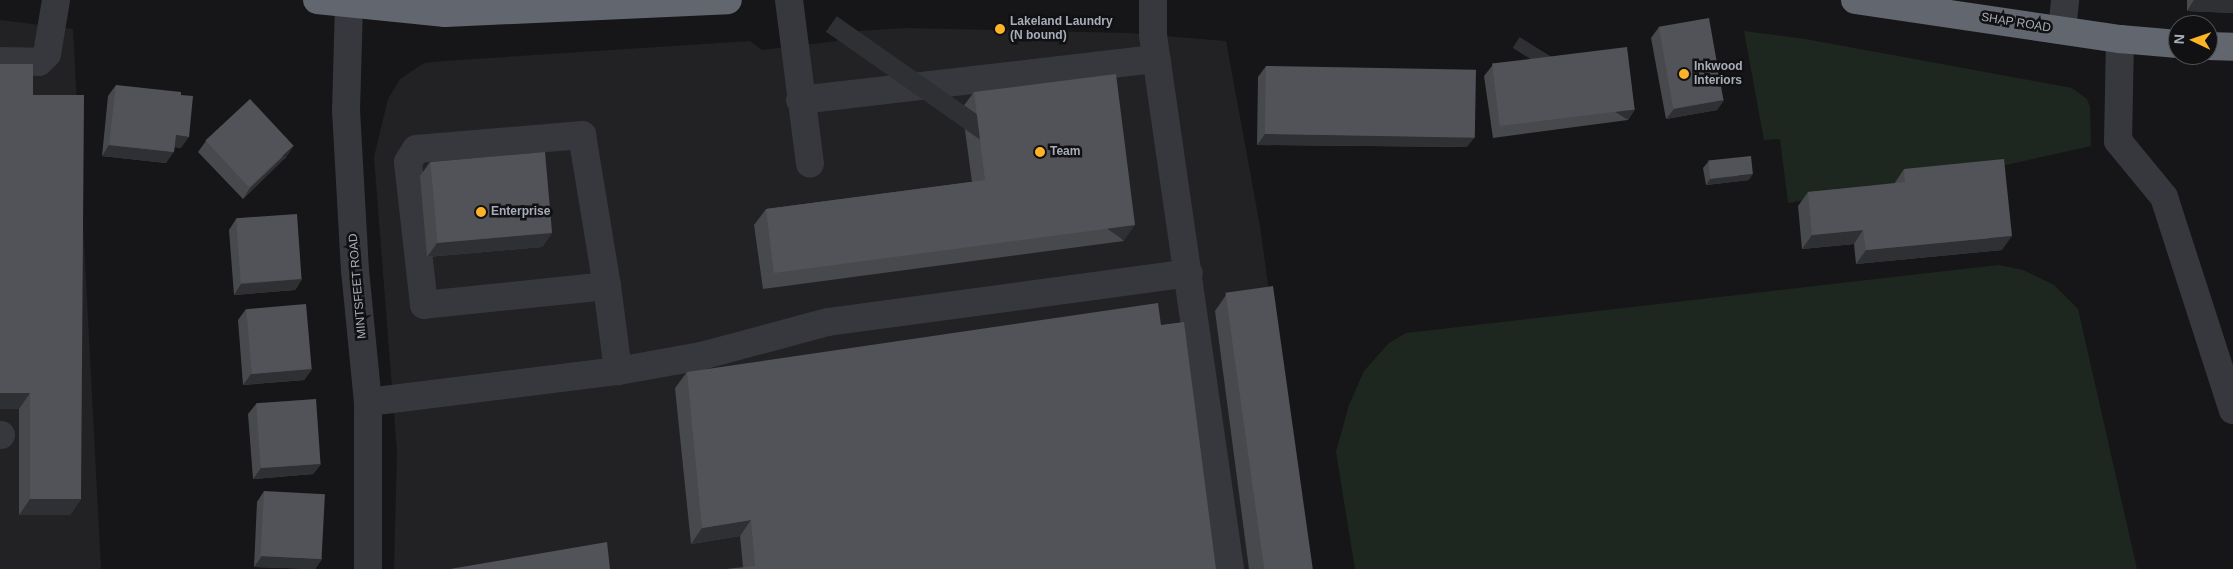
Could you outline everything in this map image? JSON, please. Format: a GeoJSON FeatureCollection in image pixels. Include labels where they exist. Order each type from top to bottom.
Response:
{"type":"FeatureCollection","features":[{"type":"Feature","properties":{"kind":"highway"},"geometry":{"type":"LineString","coordinates":[[317,0],[445,14],[583,4],[728,0]]}},
{"type":"Feature","properties":{"kind":"highway","name":"SHAP ROAD"},"geometry":{"type":"LineString","coordinates":[[1855,0],[2120,39],[2168,43]]}},
{"type":"Feature","properties":{"kind":"highway"},"geometry":{"type":"LineString","coordinates":[[2218,46],[2233,47]]}},
{"type":"Feature","properties":{"kind":"street"},"geometry":{"type":"LineString","coordinates":[[0,61],[39,62],[47,54],[56,0]]}},
{"type":"Feature","properties":{"kind":"street"},"geometry":{"type":"LineString","coordinates":[[789,0],[800,100],[810,164]]}},
{"type":"Feature","properties":{"kind":"street"},"geometry":{"type":"LineString","coordinates":[[1153,0],[1156,59],[1189,273],[1230,569]]}},
{"type":"Feature","properties":{"kind":"street"},"geometry":{"type":"LineString","coordinates":[[2062,30],[2065,0]]}},
{"type":"Feature","properties":{"kind":"street","name":"MINTSFEET ROAD"},"geometry":{"type":"LineString","coordinates":[[349,4],[346,110],[355,270],[368,402],[368,569]]}},
{"type":"Feature","properties":{"kind":"street"},"geometry":{"type":"LineString","coordinates":[[2120,39],[2118,141],[2164,197],[2233,410]]}},
{"type":"Feature","properties":{"kind":"street"},"geometry":{"type":"LineString","coordinates":[[800,100],[1156,59]]}},
{"type":"Feature","properties":{"kind":"street"},"geometry":{"type":"LineString","coordinates":[[607,286],[424,305],[408,162],[416,148],[582,135],[607,286],[618,371]]}},
{"type":"Feature","properties":{"kind":"street"},"geometry":{"type":"LineString","coordinates":[[368,402],[618,371],[701,356],[828,322],[1189,273]]}},
{"type":"Feature","properties":{"kind":"shaded area"},"geometry":{"type":"Polygon","coordinates":[[[0,20],[73,29],[101,569],[0,569],[0,20]]]}},
{"type":"Feature","properties":{"kind":"shaded area"},"geometry":{"type":"Polygon","coordinates":[[[906,28],[1128,33],[1226,41],[1260,226],[1307,569],[394,569],[397,452],[374,157],[388,99],[400,79],[424,63],[750,41],[762,50],[837,41],[844,32],[906,28]]]}},
{"type":"Feature","properties":{"kind":"shaded area"},"geometry":{"type":"Polygon","coordinates":[[[1744,31],[1805,39],[2072,88],[2087,99],[2090,107],[2091,146],[2001,166],[1788,203],[1780,139],[1764,140],[1744,31]]]}},
{"type":"Feature","properties":{"kind":"shaded area"},"geometry":{"type":"Polygon","coordinates":[[[1998,265],[2023,270],[2054,285],[2078,309],[2137,569],[1355,569],[1336,452],[1349,405],[1364,371],[1389,343],[1406,333],[1998,265]]]}},
{"type":"Feature","properties":{"kind":"building","name":"Inkwood Interiors"},"geometry":{"type":"Polygon","coordinates":[[[1709,18],[1723,100],[1673,109],[1659,27],[1709,18]]]}},
{"type":"Feature","properties":{"kind":"building"},"geometry":{"type":"Polygon","coordinates":[[[1627,47],[1635,110],[1500,126],[1492,64],[1627,47]]]}},
{"type":"Feature","properties":{"kind":"building"},"geometry":{"type":"Polygon","coordinates":[[[0,64],[33,64],[33,95],[84,95],[81,499],[30,499],[30,393],[0,393],[0,64]]]}},
{"type":"Feature","properties":{"kind":"building"},"geometry":{"type":"Polygon","coordinates":[[[1266,66],[1476,70],[1475,138],[1265,134],[1266,66]]]}},
{"type":"Feature","properties":{"kind":"building","name":"Team"},"geometry":{"type":"Polygon","coordinates":[[[1116,74],[1135,225],[774,273],[766,209],[985,180],[974,92],[1116,74]]]}},
{"type":"Feature","properties":{"kind":"building"},"geometry":{"type":"Polygon","coordinates":[[[116,85],[181,92],[181,95],[193,96],[189,137],[176,135],[174,152],[109,145],[116,85]]]}},
{"type":"Feature","properties":{"kind":"building"},"geometry":{"type":"Polygon","coordinates":[[[250,99],[294,146],[249,187],[205,141],[250,99]]]}},
{"type":"Feature","properties":{"kind":"building","name":"Enterprise"},"geometry":{"type":"Polygon","coordinates":[[[545,152],[552,233],[437,243],[430,162],[545,152]]]}},
{"type":"Feature","properties":{"kind":"building"},"geometry":{"type":"Polygon","coordinates":[[[1751,156],[1753,174],[1710,178],[1708,160],[1751,156]]]}},
{"type":"Feature","properties":{"kind":"building"},"geometry":{"type":"Polygon","coordinates":[[[2004,159],[2012,236],[1866,250],[1863,230],[1812,235],[1808,192],[1905,182],[1904,169],[2004,159]]]}},
{"type":"Feature","properties":{"kind":"building"},"geometry":{"type":"Polygon","coordinates":[[[297,214],[302,279],[241,283],[236,218],[297,214]]]}},
{"type":"Feature","properties":{"kind":"building"},"geometry":{"type":"Polygon","coordinates":[[[1273,286],[1313,569],[1264,569],[1225,293],[1273,286]]]}},
{"type":"Feature","properties":{"kind":"building"},"geometry":{"type":"Polygon","coordinates":[[[1158,303],[1161,325],[1184,322],[1216,569],[726,569],[755,566],[751,520],[702,528],[687,372],[1158,303]]]}},
{"type":"Feature","properties":{"kind":"building"},"geometry":{"type":"Polygon","coordinates":[[[306,304],[312,369],[252,374],[246,309],[306,304]]]}},
{"type":"Feature","properties":{"kind":"building"},"geometry":{"type":"Polygon","coordinates":[[[316,399],[321,464],[261,468],[256,403],[316,399]]]}},
{"type":"Feature","properties":{"kind":"building"},"geometry":{"type":"Polygon","coordinates":[[[264,491],[325,494],[322,559],[261,556],[264,491]]]}},
{"type":"Feature","properties":{"kind":"building"},"geometry":{"type":"Polygon","coordinates":[[[607,542],[610,569],[450,569],[607,542]]]}},
{"type":"Feature","properties":{"kind":"place","name":"Lakeland Laundry (N bound)"},"geometry":{"type":"Point","coordinates":[1000,29]}},
{"type":"Feature","properties":{"kind":"place","name":"Inkwood Interiors"},"geometry":{"type":"Point","coordinates":[1684,74]}},
{"type":"Feature","properties":{"kind":"place","name":"Team"},"geometry":{"type":"Point","coordinates":[1040,152]}},
{"type":"Feature","properties":{"kind":"place","name":"Enterprise"},"geometry":{"type":"Point","coordinates":[481,212]}}]}
